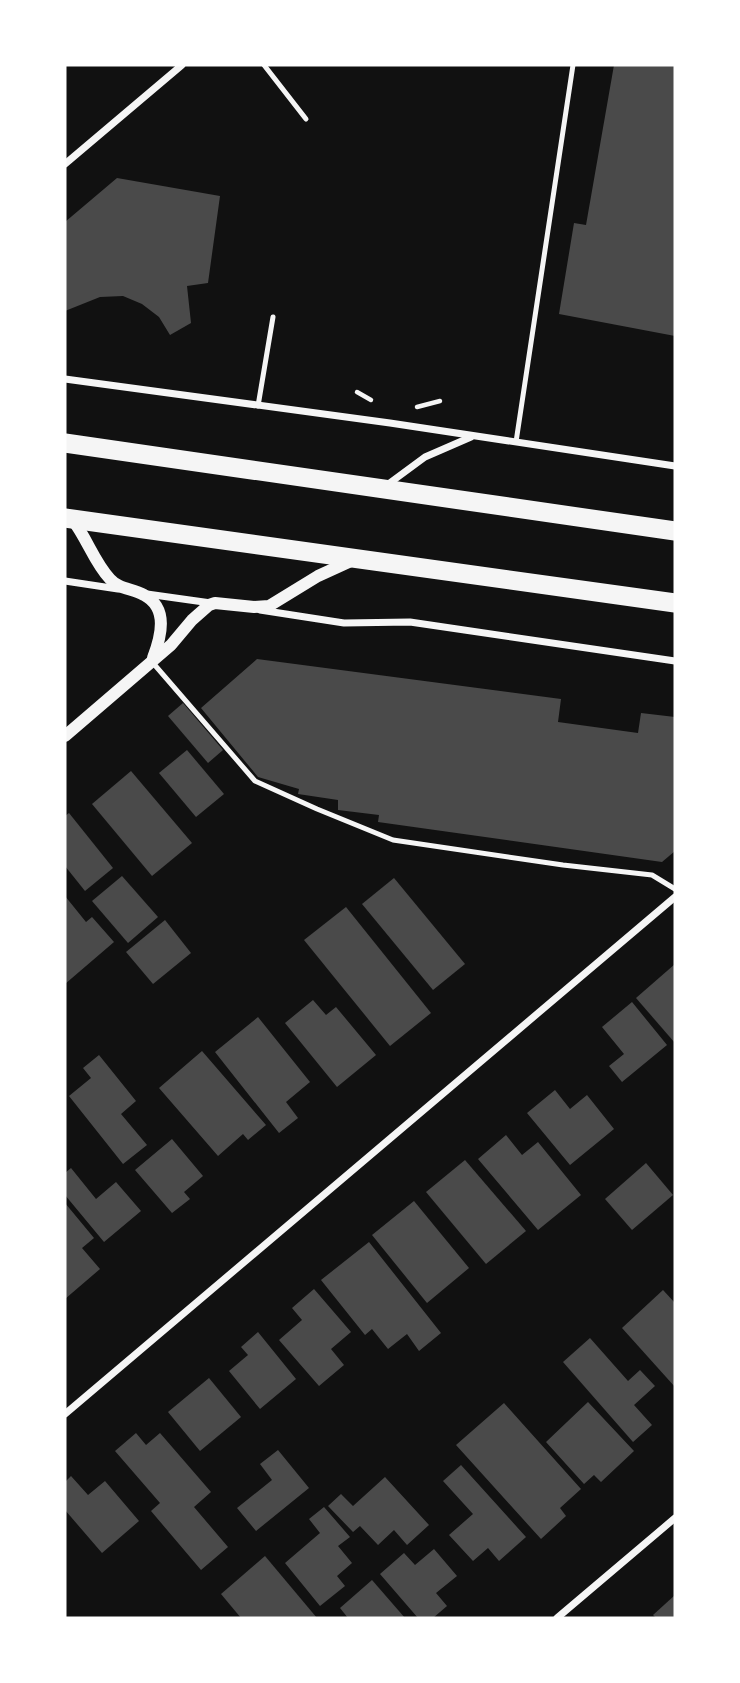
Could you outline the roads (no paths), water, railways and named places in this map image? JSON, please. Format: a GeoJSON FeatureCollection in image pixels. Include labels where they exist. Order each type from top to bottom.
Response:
{"type":"FeatureCollection","features":[{"type":"Feature","properties":{"kind":"highway"},"geometry":{"type":"LineString","coordinates":[[65,443],[675,531]]}},
{"type":"Feature","properties":{"kind":"highway"},"geometry":{"type":"LineString","coordinates":[[69,519],[675,603]]}},
{"type":"Feature","properties":{"kind":"street"},"geometry":{"type":"LineString","coordinates":[[65,164],[182,65]]}},
{"type":"Feature","properties":{"kind":"street"},"geometry":{"type":"LineString","coordinates":[[65,379],[390,423],[675,466]]}},
{"type":"Feature","properties":{"kind":"street"},"geometry":{"type":"LineString","coordinates":[[381,489],[425,457],[473,436]]}},
{"type":"Feature","properties":{"kind":"street"},"geometry":{"type":"LineString","coordinates":[[69,519],[105,572],[119,587],[154,603],[161,621],[160,641],[152,662]]}},
{"type":"Feature","properties":{"kind":"street"},"geometry":{"type":"LineString","coordinates":[[247,607],[274,604],[318,576],[357,559]]}},
{"type":"Feature","properties":{"kind":"street"},"geometry":{"type":"LineString","coordinates":[[65,580],[344,623],[410,622],[675,661]]}},
{"type":"Feature","properties":{"kind":"street"},"geometry":{"type":"LineString","coordinates":[[65,736],[152,662],[202,611],[215,603]]}},
{"type":"Feature","properties":{"kind":"street"},"geometry":{"type":"LineString","coordinates":[[65,1414],[675,897]]}},
{"type":"Feature","properties":{"kind":"street"},"geometry":{"type":"LineString","coordinates":[[557,1618],[675,1518]]}},
{"type":"Feature","properties":{"kind":"lane"},"geometry":{"type":"LineString","coordinates":[[264,65],[306,119]]}},
{"type":"Feature","properties":{"kind":"lane"},"geometry":{"type":"LineString","coordinates":[[516,442],[573,65]]}},
{"type":"Feature","properties":{"kind":"lane"},"geometry":{"type":"LineString","coordinates":[[258,406],[273,317]]}},
{"type":"Feature","properties":{"kind":"lane"},"geometry":{"type":"LineString","coordinates":[[152,662],[255,781],[317,809],[393,841],[652,875],[675,889]]}}]}
